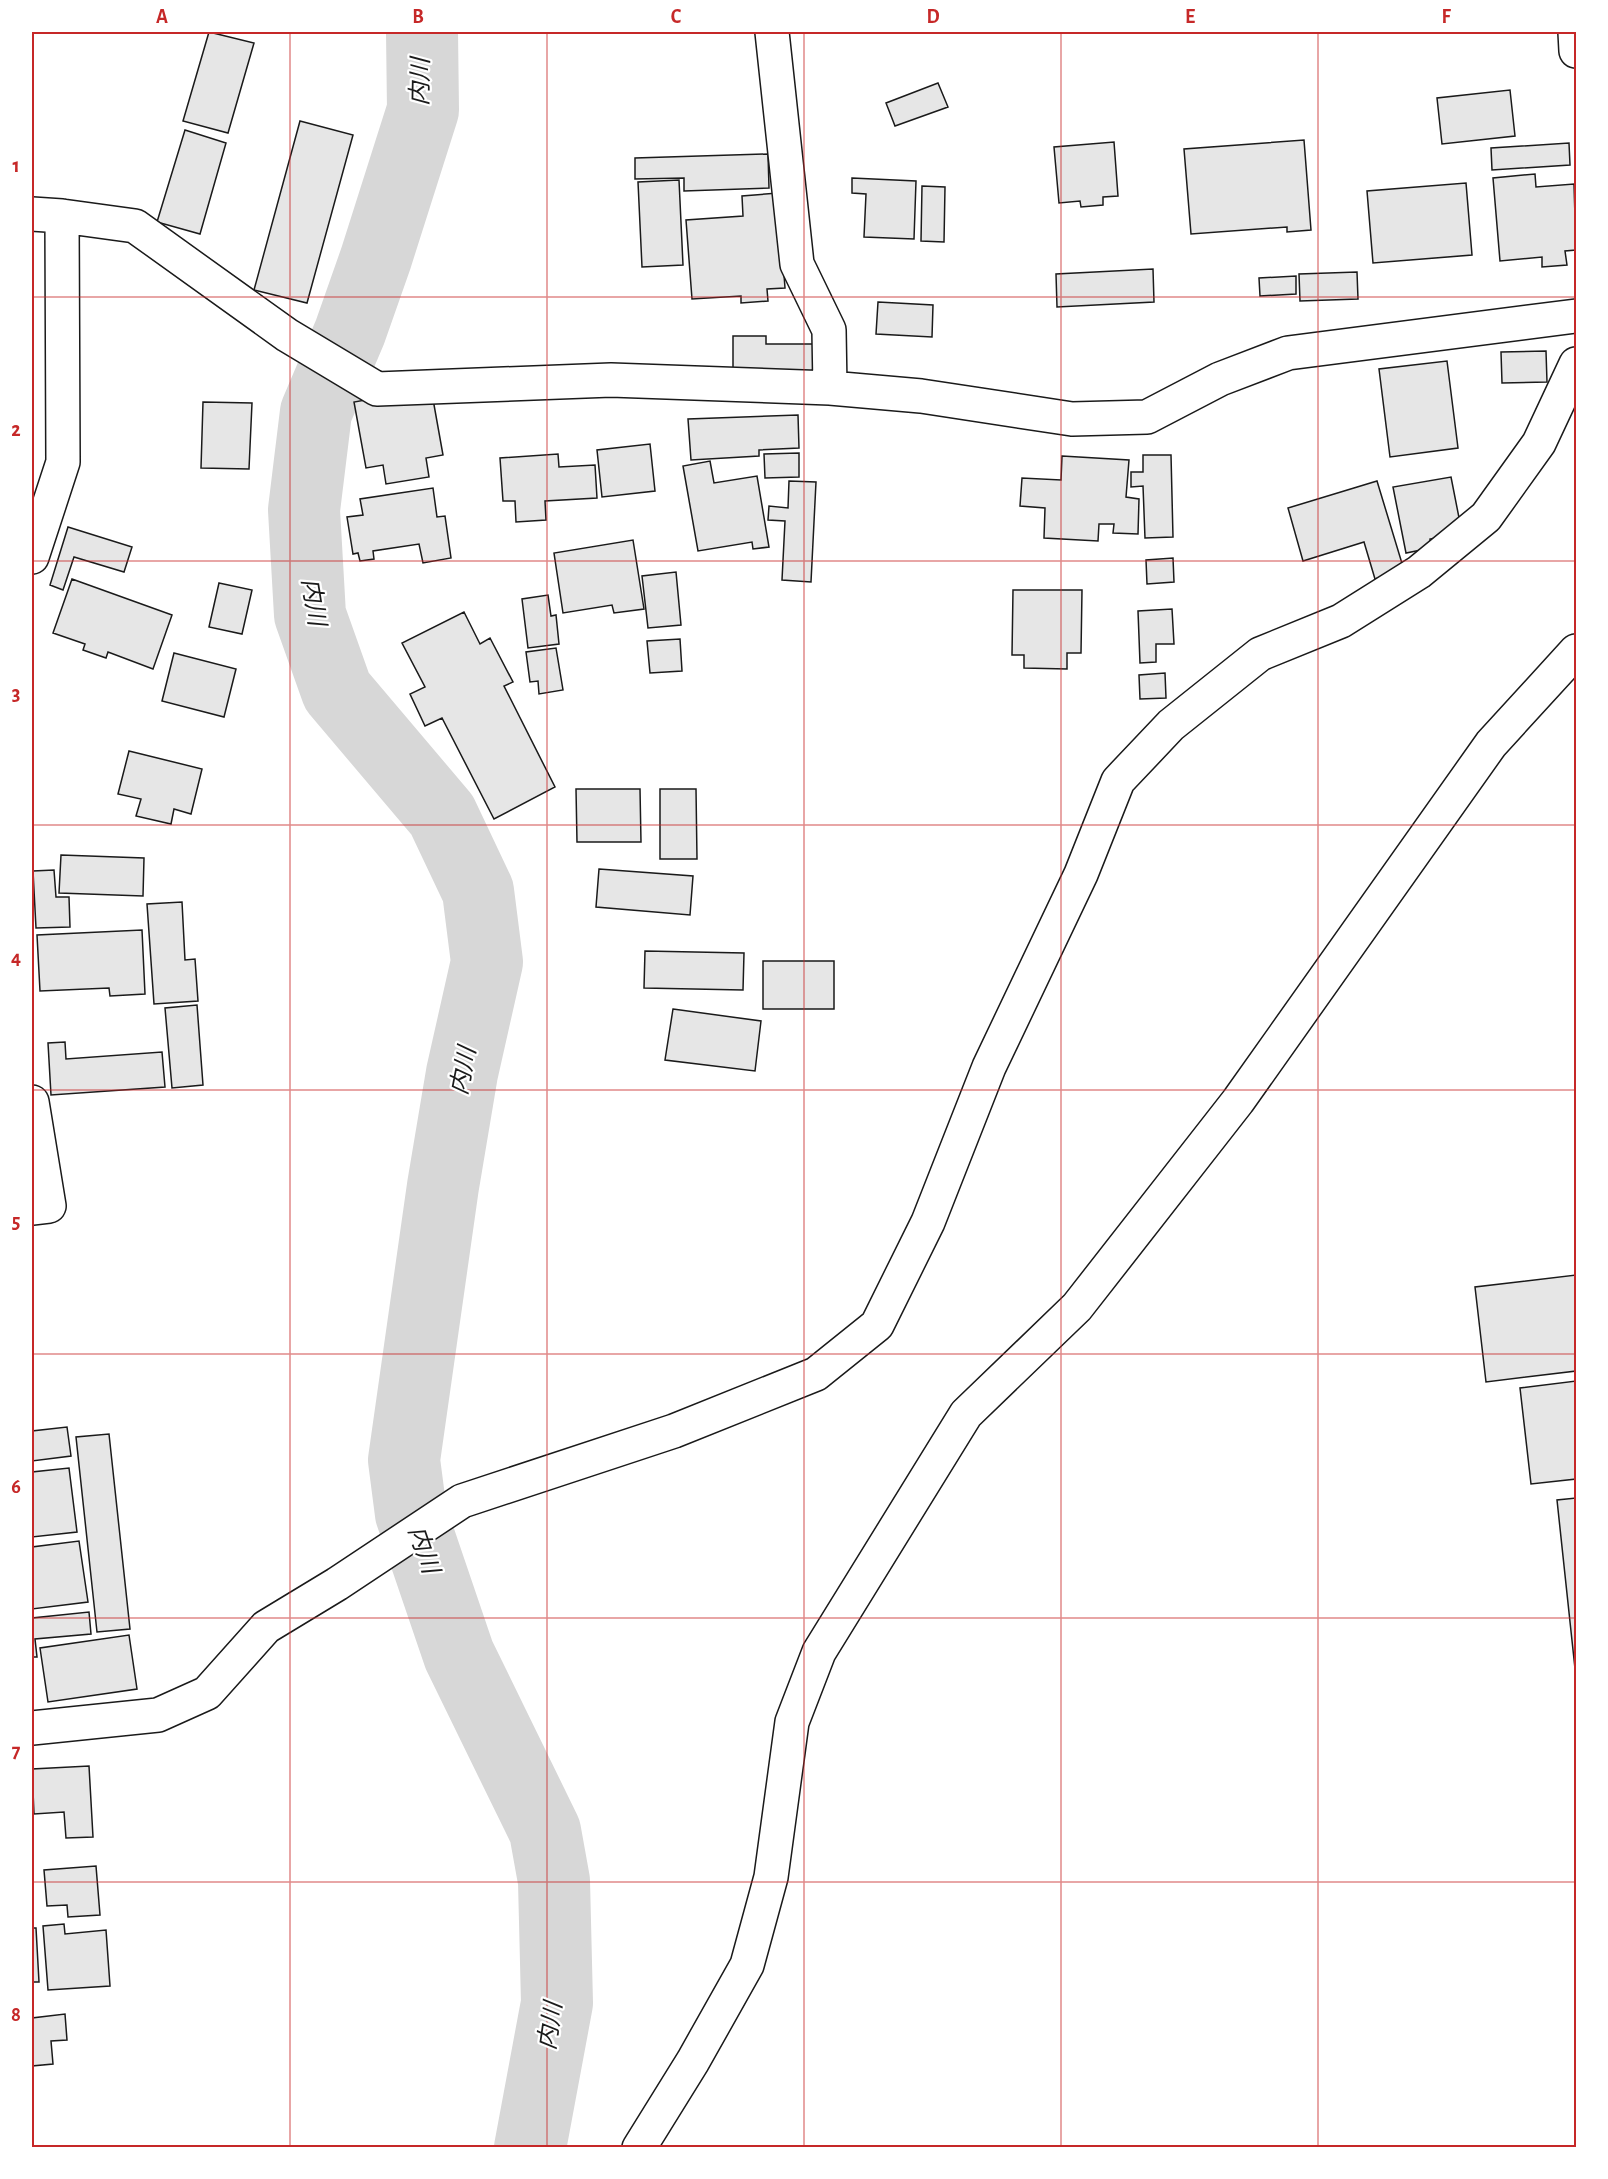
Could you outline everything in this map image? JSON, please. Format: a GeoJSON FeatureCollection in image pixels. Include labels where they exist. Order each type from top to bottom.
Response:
{"type":"FeatureCollection","features":[{"type":"Feature","properties":{"kind":"street"},"geometry":{"type":"LineString","coordinates":[[772,32],[797,264],[830,330],[830,388]]}},
{"type":"Feature","properties":{"kind":"street"},"geometry":{"type":"LineString","coordinates":[[1575,32],[1576,51]]}},
{"type":"Feature","properties":{"kind":"street"},"geometry":{"type":"LineString","coordinates":[[32,557],[63,462],[47,215],[135,226],[287,335],[377,389],[611,380],[830,388],[921,396],[1072,419],[1147,417],[1220,379],[1288,353],[1576,316]]}},
{"type":"Feature","properties":{"kind":"street"},"geometry":{"type":"LineString","coordinates":[[32,1728],[158,1715],[207,1693],[266,1627],[337,1584],[462,1501],[674,1431],[816,1374],[877,1325],[928,1222],[989,1067],[1081,874],[1118,781],[1171,725],[1260,654],[1341,621],[1419,572],[1486,517],[1539,442],[1576,364]]}},
{"type":"Feature","properties":{"kind":"street"},"geometry":{"type":"LineString","coordinates":[[639,2148],[693,2061],[747,1965],[771,1877],[792,1722],[819,1652],[966,1414],[1077,1307],[1238,1101],[1491,744],[1576,651]]}},
{"type":"Feature","properties":{"kind":"street"},"geometry":{"type":"LineString","coordinates":[[32,1102],[49,1206],[32,1208]]}},
{"type":"Feature","properties":{"kind":"building"},"geometry":{"type":"Polygon","coordinates":[[[209,32],[254,43],[228,133],[183,121],[209,32]]]}},
{"type":"Feature","properties":{"kind":"building"},"geometry":{"type":"Polygon","coordinates":[[[938,83],[948,107],[895,126],[886,103],[938,83]]]}},
{"type":"Feature","properties":{"kind":"building"},"geometry":{"type":"Polygon","coordinates":[[[1510,90],[1515,136],[1442,144],[1437,98],[1510,90]]]}},
{"type":"Feature","properties":{"kind":"building"},"geometry":{"type":"Polygon","coordinates":[[[300,121],[353,135],[307,303],[254,290],[300,121]]]}},
{"type":"Feature","properties":{"kind":"building"},"geometry":{"type":"Polygon","coordinates":[[[185,130],[226,143],[200,234],[157,222],[185,130]]]}},
{"type":"Feature","properties":{"kind":"building"},"geometry":{"type":"Polygon","coordinates":[[[1304,140],[1311,230],[1287,232],[1287,227],[1191,234],[1184,149],[1304,140]]]}},
{"type":"Feature","properties":{"kind":"building"},"geometry":{"type":"Polygon","coordinates":[[[1114,142],[1118,196],[1103,197],[1103,205],[1081,207],[1080,201],[1059,203],[1054,147],[1114,142]]]}},
{"type":"Feature","properties":{"kind":"building"},"geometry":{"type":"Polygon","coordinates":[[[1569,143],[1570,165],[1492,170],[1491,148],[1569,143]]]}},
{"type":"Feature","properties":{"kind":"building"},"geometry":{"type":"Polygon","coordinates":[[[768,154],[769,188],[684,191],[684,178],[635,179],[635,158],[768,154]]]}},
{"type":"Feature","properties":{"kind":"building"},"geometry":{"type":"Polygon","coordinates":[[[1535,174],[1536,187],[1574,184],[1576,250],[1565,251],[1567,265],[1542,267],[1542,257],[1500,261],[1493,178],[1535,174]]]}},
{"type":"Feature","properties":{"kind":"building"},"geometry":{"type":"Polygon","coordinates":[[[852,178],[916,181],[914,239],[864,237],[866,194],[852,193],[852,178]]]}},
{"type":"Feature","properties":{"kind":"building"},"geometry":{"type":"Polygon","coordinates":[[[679,180],[683,265],[642,267],[638,182],[679,180]]]}},
{"type":"Feature","properties":{"kind":"building"},"geometry":{"type":"Polygon","coordinates":[[[1466,183],[1472,255],[1373,263],[1367,191],[1466,183]]]}},
{"type":"Feature","properties":{"kind":"building"},"geometry":{"type":"Polygon","coordinates":[[[922,186],[945,187],[944,242],[921,241],[922,186]]]}},
{"type":"Feature","properties":{"kind":"building"},"geometry":{"type":"Polygon","coordinates":[[[778,193],[785,288],[767,289],[768,301],[741,303],[741,296],[692,299],[686,220],[743,216],[742,196],[778,193]]]}},
{"type":"Feature","properties":{"kind":"building"},"geometry":{"type":"Polygon","coordinates":[[[1153,269],[1154,302],[1057,307],[1056,274],[1153,269]]]}},
{"type":"Feature","properties":{"kind":"building"},"geometry":{"type":"Polygon","coordinates":[[[1357,272],[1358,299],[1300,301],[1299,274],[1357,272]]]}},
{"type":"Feature","properties":{"kind":"building"},"geometry":{"type":"Polygon","coordinates":[[[1296,276],[1296,294],[1260,296],[1259,278],[1296,276]]]}},
{"type":"Feature","properties":{"kind":"building"},"geometry":{"type":"Polygon","coordinates":[[[878,302],[933,305],[932,337],[876,334],[878,302]]]}},
{"type":"Feature","properties":{"kind":"building"},"geometry":{"type":"Polygon","coordinates":[[[733,336],[766,336],[766,344],[817,344],[817,371],[733,371],[733,336]]]}},
{"type":"Feature","properties":{"kind":"building"},"geometry":{"type":"Polygon","coordinates":[[[1546,351],[1547,382],[1502,383],[1501,352],[1546,351]]]}},
{"type":"Feature","properties":{"kind":"building"},"geometry":{"type":"Polygon","coordinates":[[[1447,361],[1458,448],[1390,457],[1379,369],[1447,361]]]}},
{"type":"Feature","properties":{"kind":"building"},"geometry":{"type":"Polygon","coordinates":[[[431,388],[443,455],[426,458],[429,477],[386,484],[383,465],[366,468],[354,402],[431,388]]]}},
{"type":"Feature","properties":{"kind":"building"},"geometry":{"type":"Polygon","coordinates":[[[203,402],[252,403],[249,469],[201,468],[203,402]]]}},
{"type":"Feature","properties":{"kind":"building"},"geometry":{"type":"Polygon","coordinates":[[[798,415],[799,448],[759,450],[759,456],[691,460],[688,419],[798,415]]]}},
{"type":"Feature","properties":{"kind":"building"},"geometry":{"type":"Polygon","coordinates":[[[650,444],[655,491],[602,497],[597,450],[650,444]]]}},
{"type":"Feature","properties":{"kind":"building"},"geometry":{"type":"Polygon","coordinates":[[[799,453],[799,477],[765,478],[764,454],[799,453]]]}},
{"type":"Feature","properties":{"kind":"building"},"geometry":{"type":"Polygon","coordinates":[[[558,454],[559,467],[595,465],[597,498],[545,501],[546,520],[516,522],[515,501],[503,501],[500,458],[558,454]]]}},
{"type":"Feature","properties":{"kind":"building"},"geometry":{"type":"Polygon","coordinates":[[[1143,455],[1171,455],[1173,537],[1145,538],[1143,486],[1131,487],[1131,472],[1143,472],[1143,455]]]}},
{"type":"Feature","properties":{"kind":"building"},"geometry":{"type":"Polygon","coordinates":[[[1062,456],[1129,460],[1126,497],[1139,499],[1138,534],[1113,533],[1114,524],[1099,524],[1098,541],[1044,538],[1045,508],[1020,506],[1022,478],[1061,480],[1062,456]]]}},
{"type":"Feature","properties":{"kind":"building"},"geometry":{"type":"Polygon","coordinates":[[[710,461],[714,483],[757,476],[769,547],[753,549],[752,542],[698,551],[683,466],[710,461]]]}},
{"type":"Feature","properties":{"kind":"building"},"geometry":{"type":"Polygon","coordinates":[[[1451,477],[1462,533],[1430,539],[1431,548],[1406,553],[1393,487],[1451,477]]]}},
{"type":"Feature","properties":{"kind":"building"},"geometry":{"type":"Polygon","coordinates":[[[789,481],[816,482],[811,582],[782,580],[785,521],[768,520],[769,506],[788,508],[789,481]]]}},
{"type":"Feature","properties":{"kind":"building"},"geometry":{"type":"Polygon","coordinates":[[[1377,481],[1404,570],[1375,579],[1364,542],[1303,561],[1288,508],[1377,481]]]}},
{"type":"Feature","properties":{"kind":"building"},"geometry":{"type":"Polygon","coordinates":[[[433,488],[437,517],[445,516],[451,558],[423,563],[419,544],[373,551],[374,559],[360,561],[358,553],[353,554],[347,517],[363,515],[360,499],[433,488]]]}},
{"type":"Feature","properties":{"kind":"building"},"geometry":{"type":"Polygon","coordinates":[[[68,527],[132,547],[124,572],[74,557],[63,590],[50,585],[68,527]]]}},
{"type":"Feature","properties":{"kind":"building"},"geometry":{"type":"Polygon","coordinates":[[[633,540],[644,609],[614,613],[612,605],[563,613],[554,553],[633,540]]]}},
{"type":"Feature","properties":{"kind":"building"},"geometry":{"type":"Polygon","coordinates":[[[1173,558],[1174,582],[1147,584],[1146,560],[1173,558]]]}},
{"type":"Feature","properties":{"kind":"building"},"geometry":{"type":"Polygon","coordinates":[[[676,572],[681,625],[648,628],[642,576],[676,572]]]}},
{"type":"Feature","properties":{"kind":"building"},"geometry":{"type":"Polygon","coordinates":[[[72,579],[172,615],[153,669],[108,652],[106,658],[83,650],[85,644],[53,633],[72,579]]]}},
{"type":"Feature","properties":{"kind":"building"},"geometry":{"type":"Polygon","coordinates":[[[219,583],[252,590],[242,634],[209,627],[219,583]]]}},
{"type":"Feature","properties":{"kind":"building"},"geometry":{"type":"Polygon","coordinates":[[[1013,590],[1082,590],[1081,653],[1067,653],[1067,669],[1024,668],[1024,655],[1012,655],[1013,590]]]}},
{"type":"Feature","properties":{"kind":"building"},"geometry":{"type":"Polygon","coordinates":[[[548,595],[551,616],[556,615],[559,644],[528,648],[522,599],[548,595]]]}},
{"type":"Feature","properties":{"kind":"building"},"geometry":{"type":"Polygon","coordinates":[[[1172,609],[1174,644],[1156,644],[1156,662],[1140,663],[1138,611],[1172,609]]]}},
{"type":"Feature","properties":{"kind":"building"},"geometry":{"type":"Polygon","coordinates":[[[464,612],[480,644],[490,638],[513,682],[504,686],[555,787],[494,819],[442,718],[425,726],[410,694],[425,687],[402,643],[464,612]]]}},
{"type":"Feature","properties":{"kind":"building"},"geometry":{"type":"Polygon","coordinates":[[[680,639],[682,671],[650,673],[647,641],[680,639]]]}},
{"type":"Feature","properties":{"kind":"building"},"geometry":{"type":"Polygon","coordinates":[[[556,648],[563,690],[539,694],[538,681],[530,682],[526,652],[556,648]]]}},
{"type":"Feature","properties":{"kind":"building"},"geometry":{"type":"Polygon","coordinates":[[[174,653],[236,669],[224,717],[162,701],[174,653]]]}},
{"type":"Feature","properties":{"kind":"building"},"geometry":{"type":"Polygon","coordinates":[[[1165,673],[1166,698],[1140,699],[1139,675],[1165,673]]]}},
{"type":"Feature","properties":{"kind":"building"},"geometry":{"type":"Polygon","coordinates":[[[129,751],[202,769],[191,814],[174,809],[171,824],[136,816],[141,799],[118,794],[129,751]]]}},
{"type":"Feature","properties":{"kind":"building"},"geometry":{"type":"Polygon","coordinates":[[[576,789],[640,789],[641,842],[577,842],[576,789]]]}},
{"type":"Feature","properties":{"kind":"building"},"geometry":{"type":"Polygon","coordinates":[[[660,789],[696,789],[697,859],[660,859],[660,789]]]}},
{"type":"Feature","properties":{"kind":"building"},"geometry":{"type":"Polygon","coordinates":[[[61,855],[144,858],[143,896],[59,893],[61,855]]]}},
{"type":"Feature","properties":{"kind":"building"},"geometry":{"type":"Polygon","coordinates":[[[599,869],[693,876],[690,915],[596,907],[599,869]]]}},
{"type":"Feature","properties":{"kind":"building"},"geometry":{"type":"Polygon","coordinates":[[[54,870],[56,897],[69,897],[70,927],[36,928],[33,871],[54,870]]]}},
{"type":"Feature","properties":{"kind":"building"},"geometry":{"type":"Polygon","coordinates":[[[182,902],[185,960],[195,959],[198,1001],[154,1004],[147,904],[182,902]]]}},
{"type":"Feature","properties":{"kind":"building"},"geometry":{"type":"Polygon","coordinates":[[[142,930],[145,994],[110,996],[109,988],[40,991],[37,935],[142,930]]]}},
{"type":"Feature","properties":{"kind":"building"},"geometry":{"type":"Polygon","coordinates":[[[645,951],[744,953],[743,990],[644,988],[645,951]]]}},
{"type":"Feature","properties":{"kind":"building"},"geometry":{"type":"Polygon","coordinates":[[[763,961],[834,961],[834,1009],[763,1009],[763,961]]]}},
{"type":"Feature","properties":{"kind":"building"},"geometry":{"type":"Polygon","coordinates":[[[197,1005],[203,1085],[172,1088],[165,1008],[197,1005]]]}},
{"type":"Feature","properties":{"kind":"building"},"geometry":{"type":"Polygon","coordinates":[[[673,1009],[761,1021],[755,1071],[665,1060],[673,1009]]]}},
{"type":"Feature","properties":{"kind":"building"},"geometry":{"type":"Polygon","coordinates":[[[65,1042],[66,1059],[162,1052],[165,1087],[51,1095],[48,1043],[65,1042]]]}},
{"type":"Feature","properties":{"kind":"building"},"geometry":{"type":"Polygon","coordinates":[[[1576,1275],[1576,1371],[1486,1382],[1475,1287],[1576,1275]]]}},
{"type":"Feature","properties":{"kind":"building"},"geometry":{"type":"Polygon","coordinates":[[[1576,1381],[1576,1479],[1531,1484],[1520,1388],[1576,1381]]]}},
{"type":"Feature","properties":{"kind":"building"},"geometry":{"type":"Polygon","coordinates":[[[67,1427],[71,1456],[32,1461],[32,1431],[67,1427]]]}},
{"type":"Feature","properties":{"kind":"building"},"geometry":{"type":"Polygon","coordinates":[[[109,1434],[130,1629],[97,1632],[76,1437],[109,1434]]]}},
{"type":"Feature","properties":{"kind":"building"},"geometry":{"type":"Polygon","coordinates":[[[69,1468],[77,1532],[32,1537],[32,1472],[69,1468]]]}},
{"type":"Feature","properties":{"kind":"building"},"geometry":{"type":"Polygon","coordinates":[[[1576,1498],[1576,1678],[1557,1500],[1576,1498]]]}},
{"type":"Feature","properties":{"kind":"building"},"geometry":{"type":"Polygon","coordinates":[[[79,1541],[88,1602],[32,1609],[32,1547],[79,1541]]]}},
{"type":"Feature","properties":{"kind":"building"},"geometry":{"type":"Polygon","coordinates":[[[89,1612],[91,1634],[35,1639],[37,1657],[32,1657],[32,1618],[89,1612]]]}},
{"type":"Feature","properties":{"kind":"building"},"geometry":{"type":"Polygon","coordinates":[[[129,1635],[137,1689],[48,1702],[40,1648],[129,1635]]]}},
{"type":"Feature","properties":{"kind":"building"},"geometry":{"type":"Polygon","coordinates":[[[89,1766],[93,1837],[66,1838],[64,1812],[34,1814],[32,1769],[89,1766]]]}},
{"type":"Feature","properties":{"kind":"building"},"geometry":{"type":"Polygon","coordinates":[[[96,1866],[100,1915],[68,1917],[67,1905],[47,1906],[44,1870],[96,1866]]]}},
{"type":"Feature","properties":{"kind":"building"},"geometry":{"type":"Polygon","coordinates":[[[64,1924],[65,1934],[106,1930],[110,1986],[48,1990],[43,1926],[64,1924]]]}},
{"type":"Feature","properties":{"kind":"building"},"geometry":{"type":"Polygon","coordinates":[[[32,1928],[36,1928],[39,1982],[32,1982],[32,1928]]]}},
{"type":"Feature","properties":{"kind":"building"},"geometry":{"type":"Polygon","coordinates":[[[65,2014],[67,2040],[51,2041],[53,2064],[32,2066],[32,2018],[65,2014]]]}},
{"type":"Feature","properties":{"kind":"waterway","name":"内川"},"geometry":{"type":"LineString","coordinates":[[422,32],[423,110],[350,332],[316,412],[304,510],[310,615],[337,691],[442,815],[478,891],[487,962],[462,1073],[443,1186],[404,1460],[411,1514],[459,1655],[545,1831],[554,1881],[557,2003],[530,2148]]}}]}
